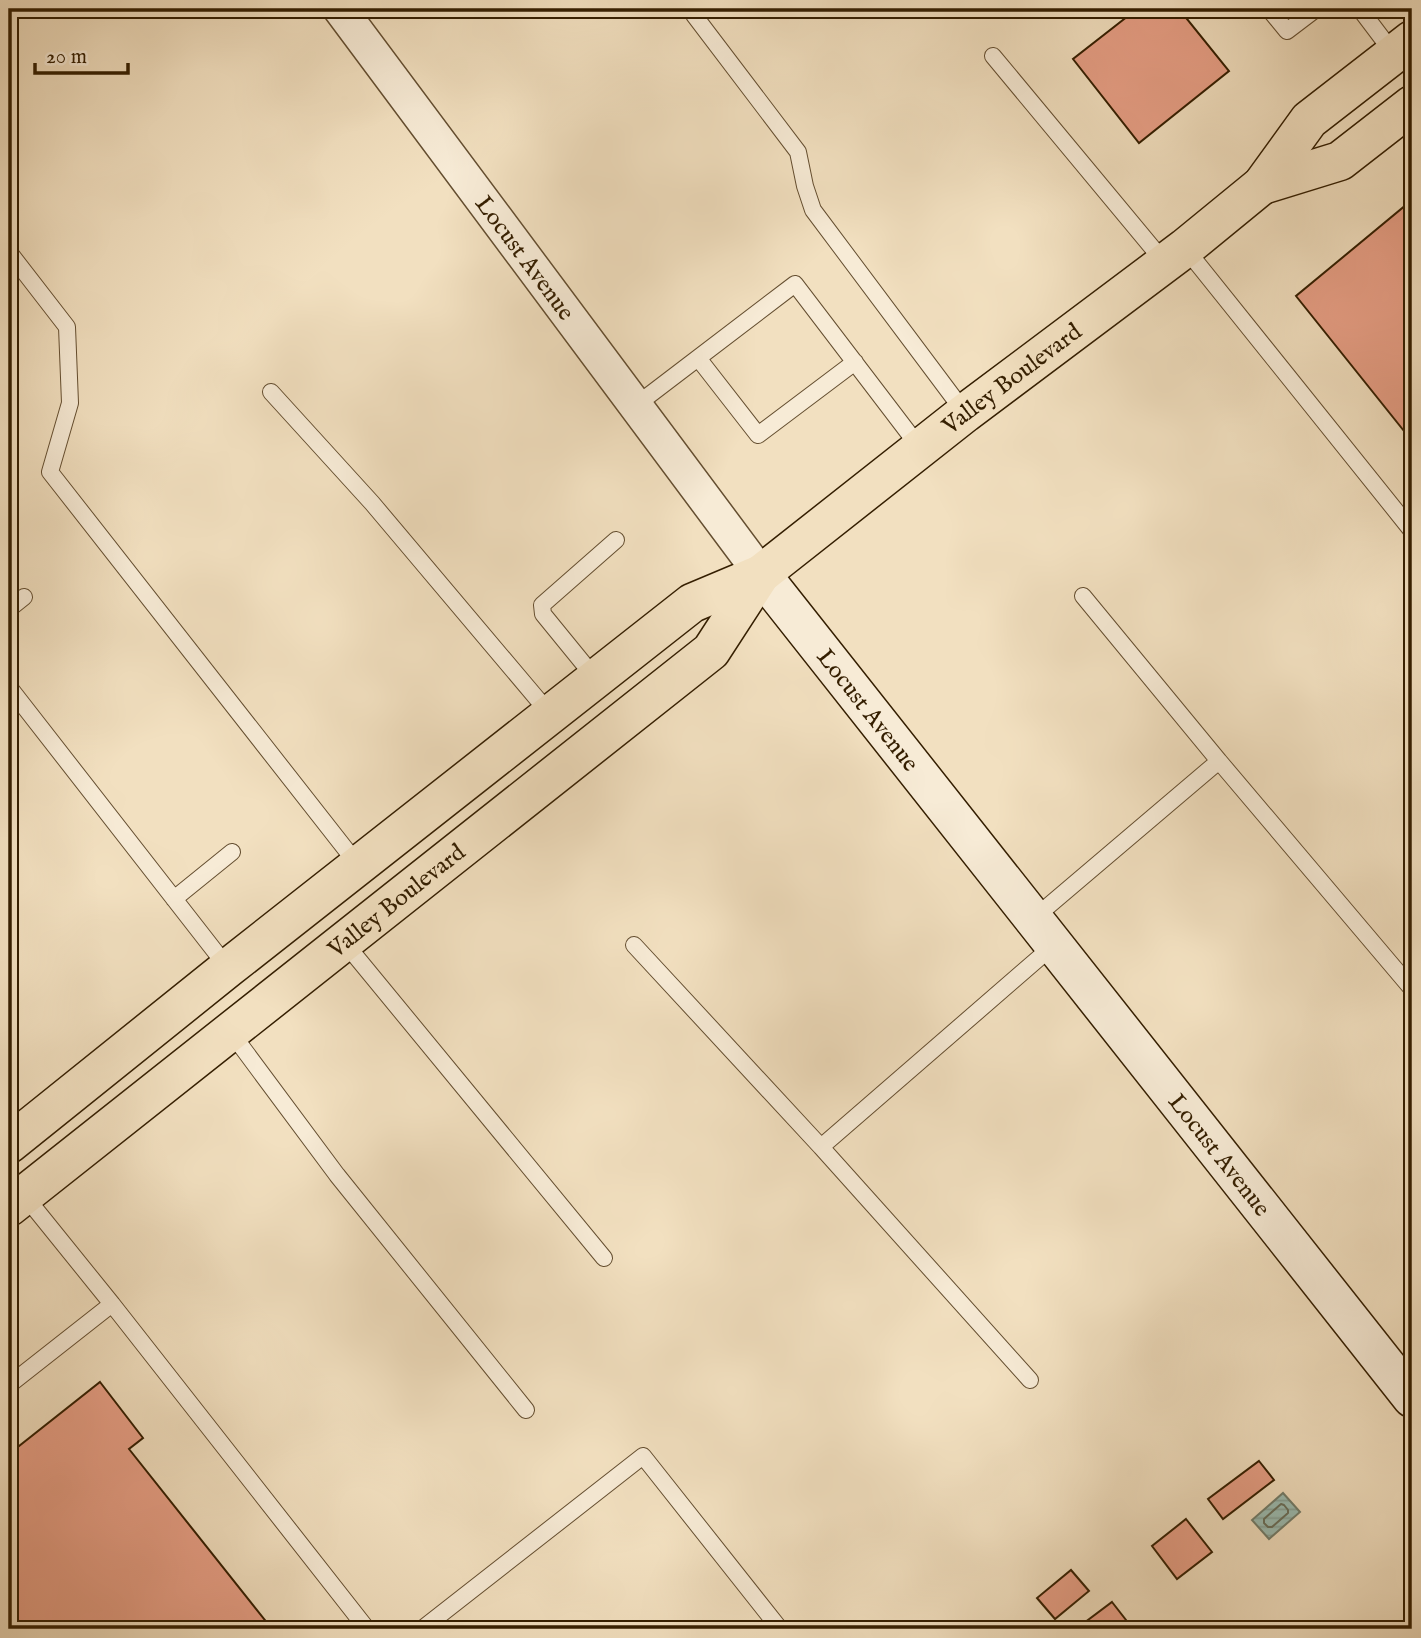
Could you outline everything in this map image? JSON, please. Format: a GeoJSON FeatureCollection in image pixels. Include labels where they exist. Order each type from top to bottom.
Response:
{"type":"FeatureCollection","features":[{"type":"Feature","properties":{"kind":"main road","name":"Valley Boulevard"},"geometry":{"type":"LineString","coordinates":[[9,1144],[692,603],[761,574],[965,413],[1175,256],[1262,185],[1309,120],[1403,47]]}},
{"type":"Feature","properties":{"kind":"main road","name":"Valley Boulevard"},"geometry":{"type":"LineString","coordinates":[[1262,185],[1340,161],[1412,105]]}},
{"type":"Feature","properties":{"kind":"main road","name":"Valley Boulevard"},"geometry":{"type":"LineString","coordinates":[[16,1201],[712,651],[761,574]]}},
{"type":"Feature","properties":{"kind":"street","name":"Locust Avenue"},"geometry":{"type":"LineString","coordinates":[[340,9],[761,574],[1412,1398]]}},
{"type":"Feature","properties":{"kind":"lane"},"geometry":{"type":"LineString","coordinates":[[1269,9],[1287,31],[1315,9]]}},
{"type":"Feature","properties":{"kind":"lane"},"geometry":{"type":"LineString","coordinates":[[1360,9],[1403,47]]}},
{"type":"Feature","properties":{"kind":"lane"},"geometry":{"type":"LineString","coordinates":[[694,15],[798,152],[813,210],[965,413]]}},
{"type":"Feature","properties":{"kind":"lane"},"geometry":{"type":"LineString","coordinates":[[993,56],[1175,256],[1412,531]]}},
{"type":"Feature","properties":{"kind":"lane"},"geometry":{"type":"LineString","coordinates":[[9,252],[67,327],[70,403],[50,472],[358,865]]}},
{"type":"Feature","properties":{"kind":"lane"},"geometry":{"type":"LineString","coordinates":[[635,405],[795,284],[920,448]]}},
{"type":"Feature","properties":{"kind":"lane"},"geometry":{"type":"LineString","coordinates":[[698,358],[758,435],[855,362]]}},
{"type":"Feature","properties":{"kind":"lane"},"geometry":{"type":"LineString","coordinates":[[271,392],[372,503],[550,714]]}},
{"type":"Feature","properties":{"kind":"lane"},"geometry":{"type":"LineString","coordinates":[[596,679],[543,614],[542,605],[616,540]]}},
{"type":"Feature","properties":{"kind":"lane"},"geometry":{"type":"LineString","coordinates":[[1083,596],[1412,989]]}},
{"type":"Feature","properties":{"kind":"lane"},"geometry":{"type":"LineString","coordinates":[[9,609],[24,597]]}},
{"type":"Feature","properties":{"kind":"lane"},"geometry":{"type":"LineString","coordinates":[[9,687],[228,968]]}},
{"type":"Feature","properties":{"kind":"lane"},"geometry":{"type":"LineString","coordinates":[[821,1147],[1219,761]]}},
{"type":"Feature","properties":{"kind":"lane"},"geometry":{"type":"LineString","coordinates":[[174,899],[232,852]]}},
{"type":"Feature","properties":{"kind":"lane"},"geometry":{"type":"LineString","coordinates":[[344,942],[604,1258]]}},
{"type":"Feature","properties":{"kind":"lane"},"geometry":{"type":"LineString","coordinates":[[634,945],[821,1147],[1030,1380]]}},
{"type":"Feature","properties":{"kind":"lane"},"geometry":{"type":"LineString","coordinates":[[230,1031],[337,1175],[526,1410]]}},
{"type":"Feature","properties":{"kind":"lane"},"geometry":{"type":"LineString","coordinates":[[16,1201],[112,1304],[367,1629]]}},
{"type":"Feature","properties":{"kind":"lane"},"geometry":{"type":"LineString","coordinates":[[9,1385],[112,1304]]}},
{"type":"Feature","properties":{"kind":"lane"},"geometry":{"type":"LineString","coordinates":[[422,1629],[643,1456],[780,1629]]}},
{"type":"Feature","properties":{"kind":"water"},"geometry":{"type":"Polygon","coordinates":[[[1283,1493],[1300,1512],[1269,1539],[1252,1520],[1283,1493]]]}},
{"type":"Feature","properties":{"kind":"building"},"geometry":{"type":"Polygon","coordinates":[[[1137,9],[1179,9],[1229,71],[1139,143],[1073,59],[1137,9]]]}},
{"type":"Feature","properties":{"kind":"building"},"geometry":{"type":"Polygon","coordinates":[[[1412,200],[1412,441],[1296,296],[1412,200]]]}},
{"type":"Feature","properties":{"kind":"building"},"geometry":{"type":"Polygon","coordinates":[[[100,1382],[143,1438],[129,1449],[272,1629],[9,1629],[9,1454],[100,1382]]]}},
{"type":"Feature","properties":{"kind":"building"},"geometry":{"type":"Polygon","coordinates":[[[1259,1461],[1274,1480],[1223,1519],[1208,1499],[1259,1461]]]}},
{"type":"Feature","properties":{"kind":"building"},"geometry":{"type":"Polygon","coordinates":[[[1186,1519],[1212,1552],[1177,1579],[1152,1546],[1186,1519]]]}},
{"type":"Feature","properties":{"kind":"building"},"geometry":{"type":"Polygon","coordinates":[[[1071,1570],[1089,1591],[1055,1619],[1037,1598],[1071,1570]]]}},
{"type":"Feature","properties":{"kind":"building"},"geometry":{"type":"Polygon","coordinates":[[[1112,1602],[1133,1629],[1076,1629],[1112,1602]]]}}]}
